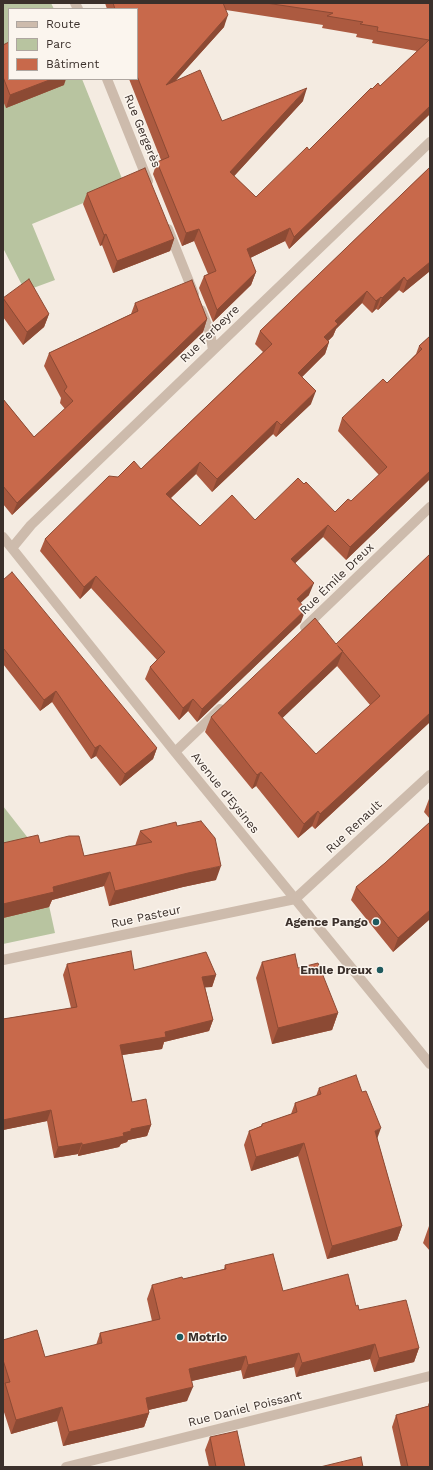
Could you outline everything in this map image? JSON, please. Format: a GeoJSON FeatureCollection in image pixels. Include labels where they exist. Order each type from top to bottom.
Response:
{"type":"FeatureCollection","features":[{"type":"Feature","properties":{"kind":"street","name":"Rue Gergerès"},"geometry":{"type":"LineString","coordinates":[[106,80],[151,187]]}},
{"type":"Feature","properties":{"kind":"street","name":"Rue Ferbeyre"},"geometry":{"type":"LineString","coordinates":[[12,548],[31,525],[430,142]]}},
{"type":"Feature","properties":{"kind":"street"},"geometry":{"type":"LineString","coordinates":[[163,216],[210,332],[213,350]]}},
{"type":"Feature","properties":{"kind":"street","name":"Rue Émile Dreux"},"geometry":{"type":"LineString","coordinates":[[299,633],[430,507]]}},
{"type":"Feature","properties":{"kind":"street","name":"Avenue d'Eysines"},"geometry":{"type":"LineString","coordinates":[[3,537],[175,752],[430,1064]]}},
{"type":"Feature","properties":{"kind":"street"},"geometry":{"type":"LineString","coordinates":[[175,752],[225,704]]}},
{"type":"Feature","properties":{"kind":"street","name":"Rue Renault"},"geometry":{"type":"LineString","coordinates":[[295,899],[430,775]]}},
{"type":"Feature","properties":{"kind":"street","name":"Rue Pasteur"},"geometry":{"type":"LineString","coordinates":[[3,960],[295,899]]}},
{"type":"Feature","properties":{"kind":"street","name":"Rue Daniel Poissant"},"geometry":{"type":"LineString","coordinates":[[66,1467],[430,1376]]}},
{"type":"Feature","properties":{"kind":"green space"},"geometry":{"type":"Polygon","coordinates":[[[3,3],[51,3],[54,8],[8,8],[8,80],[82,80],[125,186],[32,224],[55,280],[25,291],[3,248],[3,3]]]}},
{"type":"Feature","properties":{"kind":"green space"},"geometry":{"type":"Polygon","coordinates":[[[3,806],[28,838],[48,901],[55,933],[3,944],[3,806]]]}},
{"type":"Feature","properties":{"kind":"building"},"geometry":{"type":"Polygon","coordinates":[[[113,3],[223,3],[228,15],[166,85],[200,70],[222,121],[307,88],[230,172],[256,197],[307,147],[309,150],[371,88],[372,89],[378,83],[380,86],[429,40],[377,31],[378,27],[360,24],[363,22],[327,16],[333,13],[266,3],[430,3],[430,106],[294,237],[290,228],[247,249],[256,272],[217,310],[204,276],[216,271],[199,229],[186,233],[157,162],[169,157],[138,79],[138,8],[115,8],[113,3]]]}},
{"type":"Feature","properties":{"kind":"building"},"geometry":{"type":"Polygon","coordinates":[[[8,42],[8,80],[49,80],[10,95],[3,77],[3,45],[8,42]]]}},
{"type":"Feature","properties":{"kind":"building"},"geometry":{"type":"Polygon","coordinates":[[[430,167],[430,262],[407,281],[404,277],[382,298],[381,297],[376,301],[367,291],[335,321],[338,324],[324,337],[329,342],[298,373],[316,391],[281,425],[277,421],[217,479],[200,462],[166,494],[200,526],[232,495],[255,520],[298,478],[304,484],[306,482],[335,512],[348,499],[351,501],[387,467],[342,418],[383,379],[387,383],[422,349],[419,346],[430,336],[430,471],[350,547],[328,525],[291,559],[314,583],[297,599],[306,609],[202,709],[193,699],[183,708],[150,667],[165,652],[96,576],[84,587],[45,539],[109,476],[118,477],[134,461],[141,469],[272,344],[260,331],[430,167]]]}},
{"type":"Feature","properties":{"kind":"building"},"geometry":{"type":"Polygon","coordinates":[[[145,168],[174,239],[117,261],[106,234],[104,235],[87,193],[145,168]]]}},
{"type":"Feature","properties":{"kind":"building"},"geometry":{"type":"Polygon","coordinates":[[[29,279],[49,314],[27,332],[3,298],[29,279]]]}},
{"type":"Feature","properties":{"kind":"building"},"geometry":{"type":"Polygon","coordinates":[[[192,280],[207,319],[17,503],[3,486],[3,399],[34,437],[73,401],[64,391],[67,387],[49,353],[138,311],[135,303],[192,280]]]}},
{"type":"Feature","properties":{"kind":"building"},"geometry":{"type":"Polygon","coordinates":[[[430,554],[430,713],[320,814],[318,811],[304,824],[261,772],[257,775],[211,717],[315,618],[336,644],[430,554]],[[343,651],[278,713],[316,754],[380,696],[343,651]]]}},
{"type":"Feature","properties":{"kind":"building"},"geometry":{"type":"Polygon","coordinates":[[[12,572],[157,748],[125,774],[100,745],[95,748],[56,691],[44,700],[4,649],[3,650],[3,580],[12,572]]]}},
{"type":"Feature","properties":{"kind":"building"},"geometry":{"type":"Polygon","coordinates":[[[201,821],[215,838],[221,866],[115,891],[110,872],[53,887],[54,892],[3,904],[3,843],[38,835],[40,843],[69,836],[79,836],[84,856],[152,842],[140,831],[176,822],[177,826],[201,821]]]}},
{"type":"Feature","properties":{"kind":"building"},"geometry":{"type":"Polygon","coordinates":[[[430,822],[430,910],[398,938],[356,887],[430,822]]]}},
{"type":"Feature","properties":{"kind":"building"},"geometry":{"type":"Polygon","coordinates":[[[131,951],[134,970],[206,952],[216,975],[202,977],[213,1020],[165,1032],[166,1037],[120,1045],[132,1102],[146,1099],[151,1125],[131,1129],[131,1131],[123,1133],[124,1136],[82,1145],[82,1143],[58,1147],[51,1110],[3,1120],[3,1019],[77,1007],[67,964],[131,951]]]}},
{"type":"Feature","properties":{"kind":"building"},"geometry":{"type":"Polygon","coordinates":[[[295,954],[298,968],[318,963],[338,1013],[278,1028],[262,962],[295,954]]]}},
{"type":"Feature","properties":{"kind":"building"},"geometry":{"type":"Polygon","coordinates":[[[356,1075],[362,1092],[366,1091],[381,1128],[375,1131],[402,1226],[332,1246],[304,1143],[256,1157],[249,1131],[262,1126],[262,1124],[297,1112],[295,1103],[321,1094],[319,1088],[356,1075]]]}},
{"type":"Feature","properties":{"kind":"building"},"geometry":{"type":"Polygon","coordinates":[[[273,1254],[283,1291],[348,1274],[356,1306],[358,1305],[359,1310],[406,1300],[419,1348],[379,1358],[375,1344],[302,1363],[299,1353],[248,1365],[246,1356],[189,1369],[193,1387],[146,1398],[149,1413],[69,1432],[62,1407],[16,1420],[5,1383],[10,1382],[3,1360],[3,1340],[37,1330],[45,1357],[102,1343],[100,1333],[160,1319],[152,1285],[182,1277],[183,1279],[226,1269],[225,1265],[273,1254]]]}},
{"type":"Feature","properties":{"kind":"building"},"geometry":{"type":"Polygon","coordinates":[[[429,1404],[430,1467],[408,1467],[396,1415],[429,1406],[429,1404]]]}},
{"type":"Feature","properties":{"kind":"building"},"geometry":{"type":"Polygon","coordinates":[[[237,1431],[245,1467],[216,1467],[210,1437],[237,1431]]]}},
{"type":"Feature","properties":{"kind":"building"},"geometry":{"type":"Polygon","coordinates":[[[361,1457],[363,1467],[320,1467],[361,1457]]]}},
{"type":"Feature","properties":{"kind":"place","name":"Agence Pango"},"geometry":{"type":"Point","coordinates":[376,922]}},
{"type":"Feature","properties":{"kind":"place","name":"Emile Dreux"},"geometry":{"type":"Point","coordinates":[380,970]}},
{"type":"Feature","properties":{"kind":"place","name":"Motrio"},"geometry":{"type":"Point","coordinates":[180,1337]}}]}
